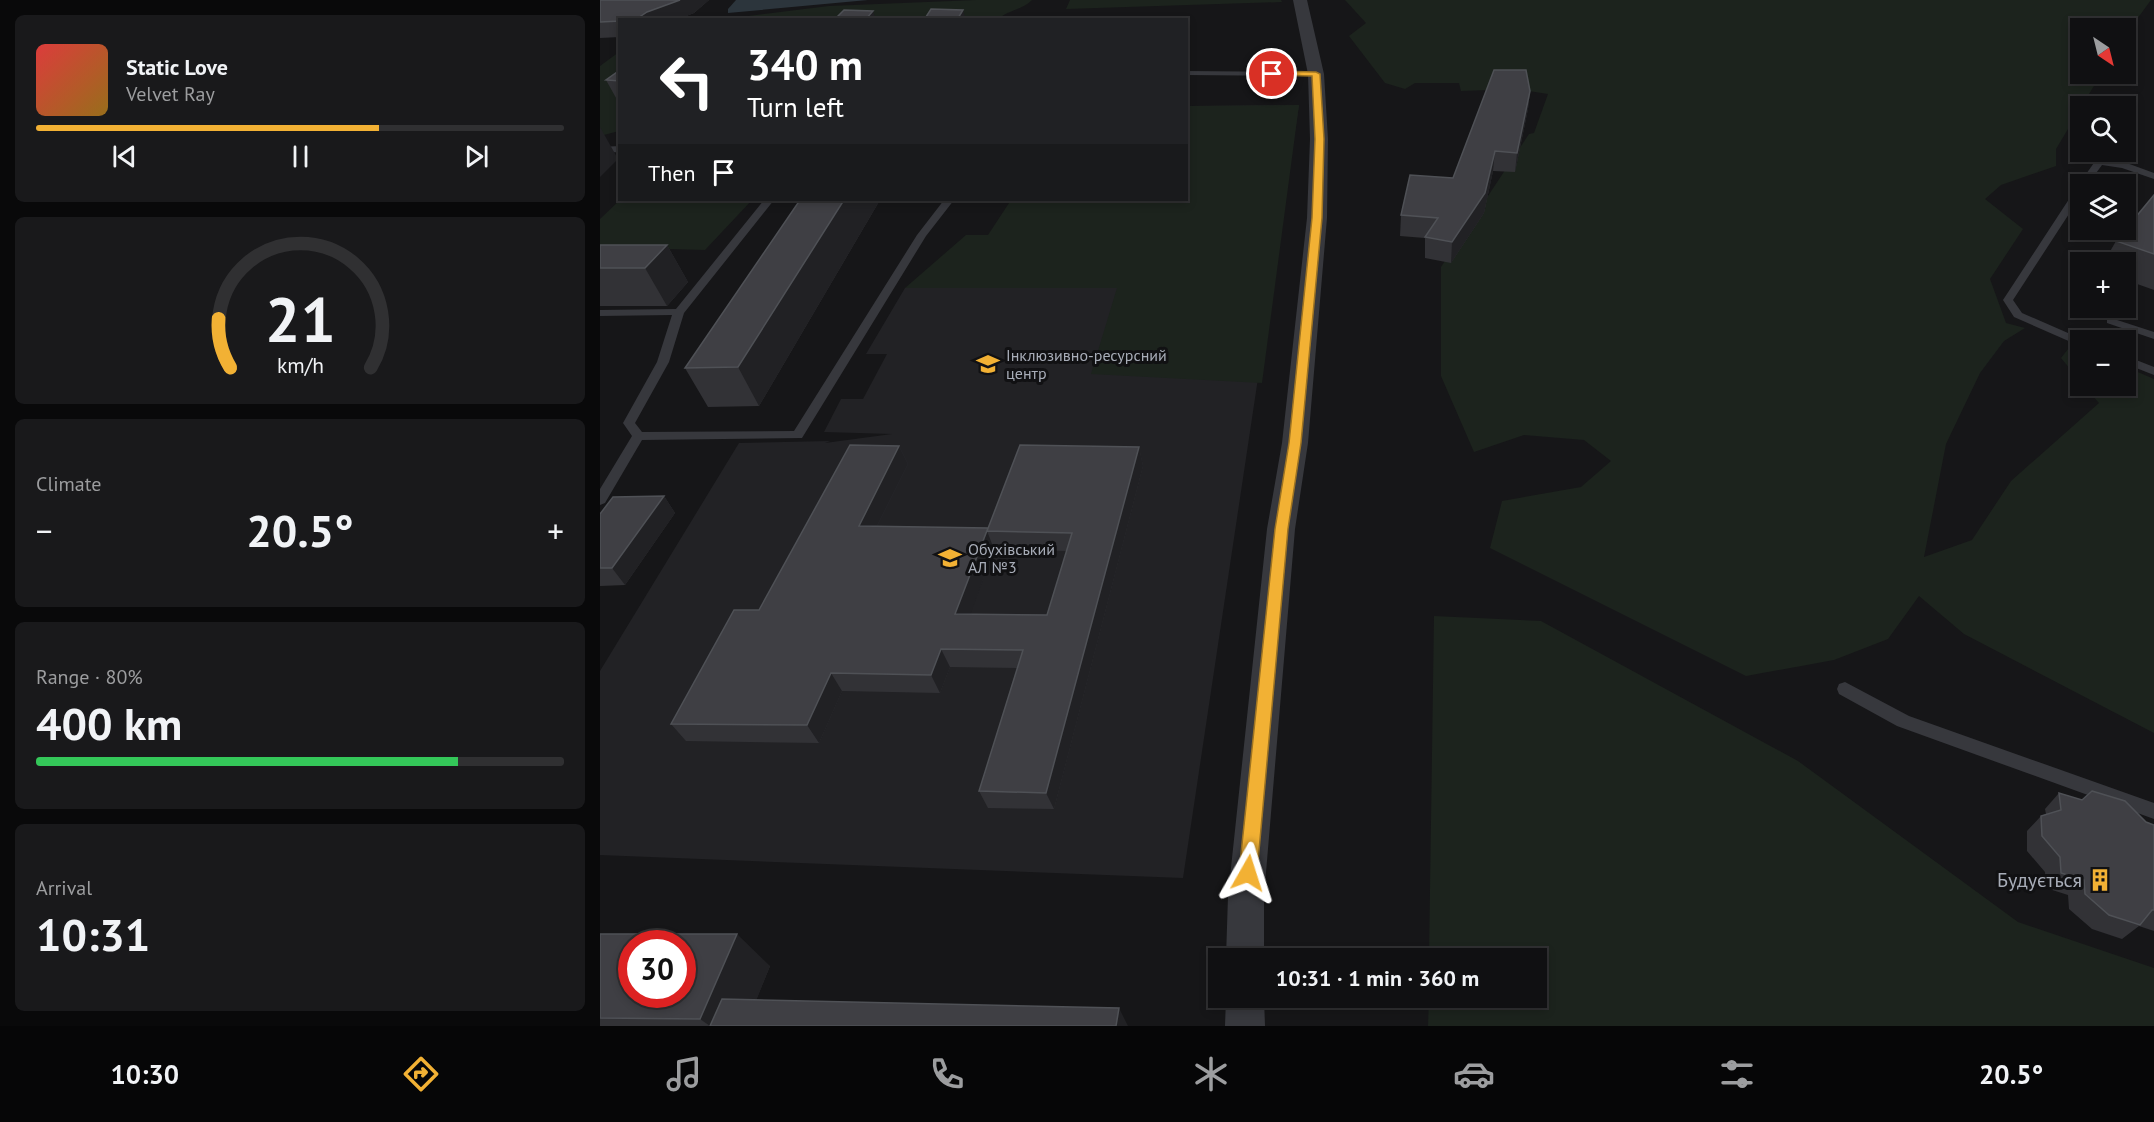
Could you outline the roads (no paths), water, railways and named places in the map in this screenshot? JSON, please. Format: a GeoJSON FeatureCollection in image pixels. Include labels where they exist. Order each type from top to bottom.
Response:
{"type":"FeatureCollection","features":[{"type":"Feature","properties":{"kind":"street"},"geometry":{"type":"LineString","coordinates":[[1245,948],[1246,896],[1281,529],[1295,443],[1317,218],[1319,139],[1316,74],[1300,0]]}},
{"type":"Feature","properties":{"kind":"street"},"geometry":{"type":"LineString","coordinates":[[1245,1008],[1245,1026]]}},
{"type":"Feature","properties":{"kind":"lane"},"geometry":{"type":"LineString","coordinates":[[1188,72],[1316,74]]}},
{"type":"Feature","properties":{"kind":"lane"},"geometry":{"type":"LineString","coordinates":[[600,150],[618,149]]}},
{"type":"Feature","properties":{"kind":"lane"},"geometry":{"type":"LineString","coordinates":[[2091,174],[2099,162],[2124,165],[2154,177]]}},
{"type":"Feature","properties":{"kind":"lane"},"geometry":{"type":"LineString","coordinates":[[638,436],[629,423],[663,362],[680,312],[768,201]]}},
{"type":"Feature","properties":{"kind":"lane"},"geometry":{"type":"LineString","coordinates":[[638,436],[798,435],[922,235],[948,201]]}},
{"type":"Feature","properties":{"kind":"lane"},"geometry":{"type":"LineString","coordinates":[[2070,205],[2008,300],[2018,315],[2070,339]]}},
{"type":"Feature","properties":{"kind":"lane"},"geometry":{"type":"LineString","coordinates":[[600,313],[680,312]]}},
{"type":"Feature","properties":{"kind":"lane"},"geometry":{"type":"LineString","coordinates":[[2111,321],[2154,336]]}},
{"type":"Feature","properties":{"kind":"lane"},"geometry":{"type":"LineString","coordinates":[[2136,364],[2154,371]]}},
{"type":"Feature","properties":{"kind":"lane"},"geometry":{"type":"LineString","coordinates":[[600,500],[638,436]]}},
{"type":"Feature","properties":{"kind":"lane"},"geometry":{"type":"LineString","coordinates":[[1845,689],[1903,721],[2154,811]]}},
{"type":"Feature","properties":{"kind":"place","name":"Інклюзивно-ресурсний центр"},"geometry":{"type":"Point","coordinates":[988,364]}},
{"type":"Feature","properties":{"kind":"place","name":"Обухівський АЛ №3"},"geometry":{"type":"Point","coordinates":[950,558]}},
{"type":"Feature","properties":{"kind":"place","name":"Будується"},"geometry":{"type":"Point","coordinates":[2100,880]}}]}
